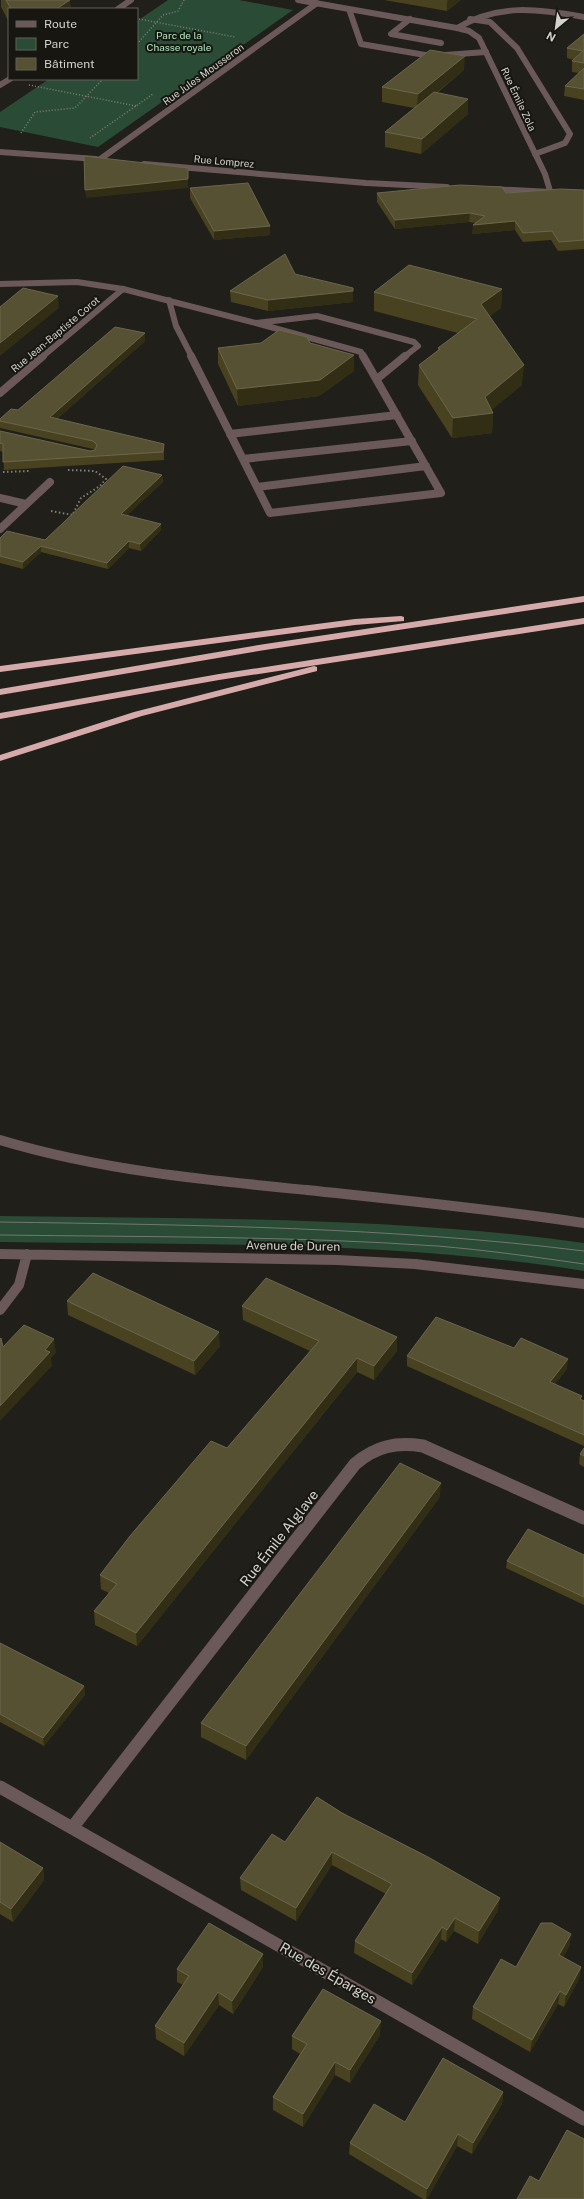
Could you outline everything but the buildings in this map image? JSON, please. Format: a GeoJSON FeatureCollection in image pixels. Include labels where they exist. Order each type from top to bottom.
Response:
{"type":"FeatureCollection","features":[{"type":"Feature","properties":{"kind":"highway"},"geometry":{"type":"LineString","coordinates":[[0,692],[257,648],[584,599]]}},
{"type":"Feature","properties":{"kind":"highway"},"geometry":{"type":"LineString","coordinates":[[0,669],[355,622],[476,615]]}},
{"type":"Feature","properties":{"kind":"highway"},"geometry":{"type":"LineString","coordinates":[[0,716],[169,685],[584,621]]}},
{"type":"Feature","properties":{"kind":"highway"},"geometry":{"type":"LineString","coordinates":[[0,758],[138,714],[369,653]]}},
{"type":"Feature","properties":{"kind":"street"},"geometry":{"type":"LineString","coordinates":[[119,8],[131,0]]}},
{"type":"Feature","properties":{"kind":"street","name":"Rue Émile Zola"},"geometry":{"type":"LineString","coordinates":[[298,0],[320,2],[349,9],[457,28],[469,31],[476,35],[486,52],[553,192],[487,189]]}},
{"type":"Feature","properties":{"kind":"street","name":"Rue Jules Mousseron"},"geometry":{"type":"LineString","coordinates":[[99,160],[320,2]]}},
{"type":"Feature","properties":{"kind":"street"},"geometry":{"type":"LineString","coordinates":[[349,9],[361,44],[431,56],[486,52]]}},
{"type":"Feature","properties":{"kind":"street"},"geometry":{"type":"LineString","coordinates":[[457,28],[470,19],[484,14],[529,10],[584,17]]}},
{"type":"Feature","properties":{"kind":"street"},"geometry":{"type":"LineString","coordinates":[[410,19],[391,34],[442,43]]}},
{"type":"Feature","properties":{"kind":"street"},"geometry":{"type":"LineString","coordinates":[[470,19],[490,22],[517,48],[570,134],[565,143],[535,154]]}},
{"type":"Feature","properties":{"kind":"street"},"geometry":{"type":"LineString","coordinates":[[0,80],[8,80]]}},
{"type":"Feature","properties":{"kind":"street"},"geometry":{"type":"LineString","coordinates":[[0,85],[8,80]]}},
{"type":"Feature","properties":{"kind":"street"},"geometry":{"type":"LineString","coordinates":[[0,152],[112,161]]}},
{"type":"Feature","properties":{"kind":"street","name":"Rue Lomprez"},"geometry":{"type":"LineString","coordinates":[[133,162],[366,183],[455,187]]}},
{"type":"Feature","properties":{"kind":"street"},"geometry":{"type":"LineString","coordinates":[[0,284],[104,284],[169,300],[256,323],[361,352],[441,493],[270,513],[176,326],[169,300]]}},
{"type":"Feature","properties":{"kind":"street","name":"Rue Jean-Baptiste Corot"},"geometry":{"type":"LineString","coordinates":[[0,393],[123,289]]}},
{"type":"Feature","properties":{"kind":"street"},"geometry":{"type":"LineString","coordinates":[[256,323],[317,316],[414,342],[418,346],[377,379]]}},
{"type":"Feature","properties":{"kind":"street"},"geometry":{"type":"LineString","coordinates":[[230,434],[397,415]]}},
{"type":"Feature","properties":{"kind":"street"},"geometry":{"type":"LineString","coordinates":[[243,459],[412,441]]}},
{"type":"Feature","properties":{"kind":"street"},"geometry":{"type":"LineString","coordinates":[[257,486],[426,466]]}},
{"type":"Feature","properties":{"kind":"street"},"geometry":{"type":"LineString","coordinates":[[0,529],[50,482]]}},
{"type":"Feature","properties":{"kind":"street"},"geometry":{"type":"LineString","coordinates":[[0,498],[26,504]]}},
{"type":"Feature","properties":{"kind":"street"},"geometry":{"type":"LineString","coordinates":[[0,1140],[74,1160],[138,1172],[517,1213],[584,1223]]}},
{"type":"Feature","properties":{"kind":"street","name":"Avenue de Duren"},"geometry":{"type":"LineString","coordinates":[[0,1254],[337,1260],[415,1264],[584,1284]]}},
{"type":"Feature","properties":{"kind":"street"},"geometry":{"type":"LineString","coordinates":[[0,1310],[19,1285],[27,1254]]}},
{"type":"Feature","properties":{"kind":"street","name":"Rue Émile Alglave"},"geometry":{"type":"LineString","coordinates":[[72,1828],[354,1464],[376,1448],[406,1443],[423,1446],[584,1518]]}},
{"type":"Feature","properties":{"kind":"street","name":"Rue des Éparges"},"geometry":{"type":"LineString","coordinates":[[0,1787],[584,2119]]}},
{"type":"Feature","properties":{"kind":"path"},"geometry":{"type":"LineString","coordinates":[[138,43],[163,15],[178,10],[184,0]]}},
{"type":"Feature","properties":{"kind":"path"},"geometry":{"type":"LineString","coordinates":[[138,19],[263,42]]}},
{"type":"Feature","properties":{"kind":"path"},"geometry":{"type":"LineString","coordinates":[[8,80],[166,112]]}},
{"type":"Feature","properties":{"kind":"path"},"geometry":{"type":"LineString","coordinates":[[17,139],[35,112],[75,108],[102,80]]}},
{"type":"Feature","properties":{"kind":"path"},"geometry":{"type":"LineString","coordinates":[[50,482],[71,466]]}},
{"type":"Feature","properties":{"kind":"path"},"geometry":{"type":"LineString","coordinates":[[26,504],[73,514],[78,518]]}},
{"type":"Feature","properties":{"kind":"green space","name":"Parc de la Chasse royale"},"geometry":{"type":"Polygon","coordinates":[[[168,0],[239,0],[293,10],[98,147],[0,127],[0,112],[48,80],[138,80],[138,20],[168,0]]]}},
{"type":"Feature","properties":{"kind":"green space"},"geometry":{"type":"Polygon","coordinates":[[[0,1216],[292,1220],[366,1223],[511,1234],[584,1243],[584,1271],[511,1261],[366,1249],[219,1244],[0,1242],[0,1216]]]}},
{"type":"Feature","properties":{"kind":"tram line"},"geometry":{"type":"LineString","coordinates":[[0,1222],[146,1224],[365,1232],[511,1243],[584,1251]]}},
{"type":"Feature","properties":{"kind":"tram line"},"geometry":{"type":"LineString","coordinates":[[0,1235],[328,1240],[437,1246],[529,1256],[584,1264]]}}]}
